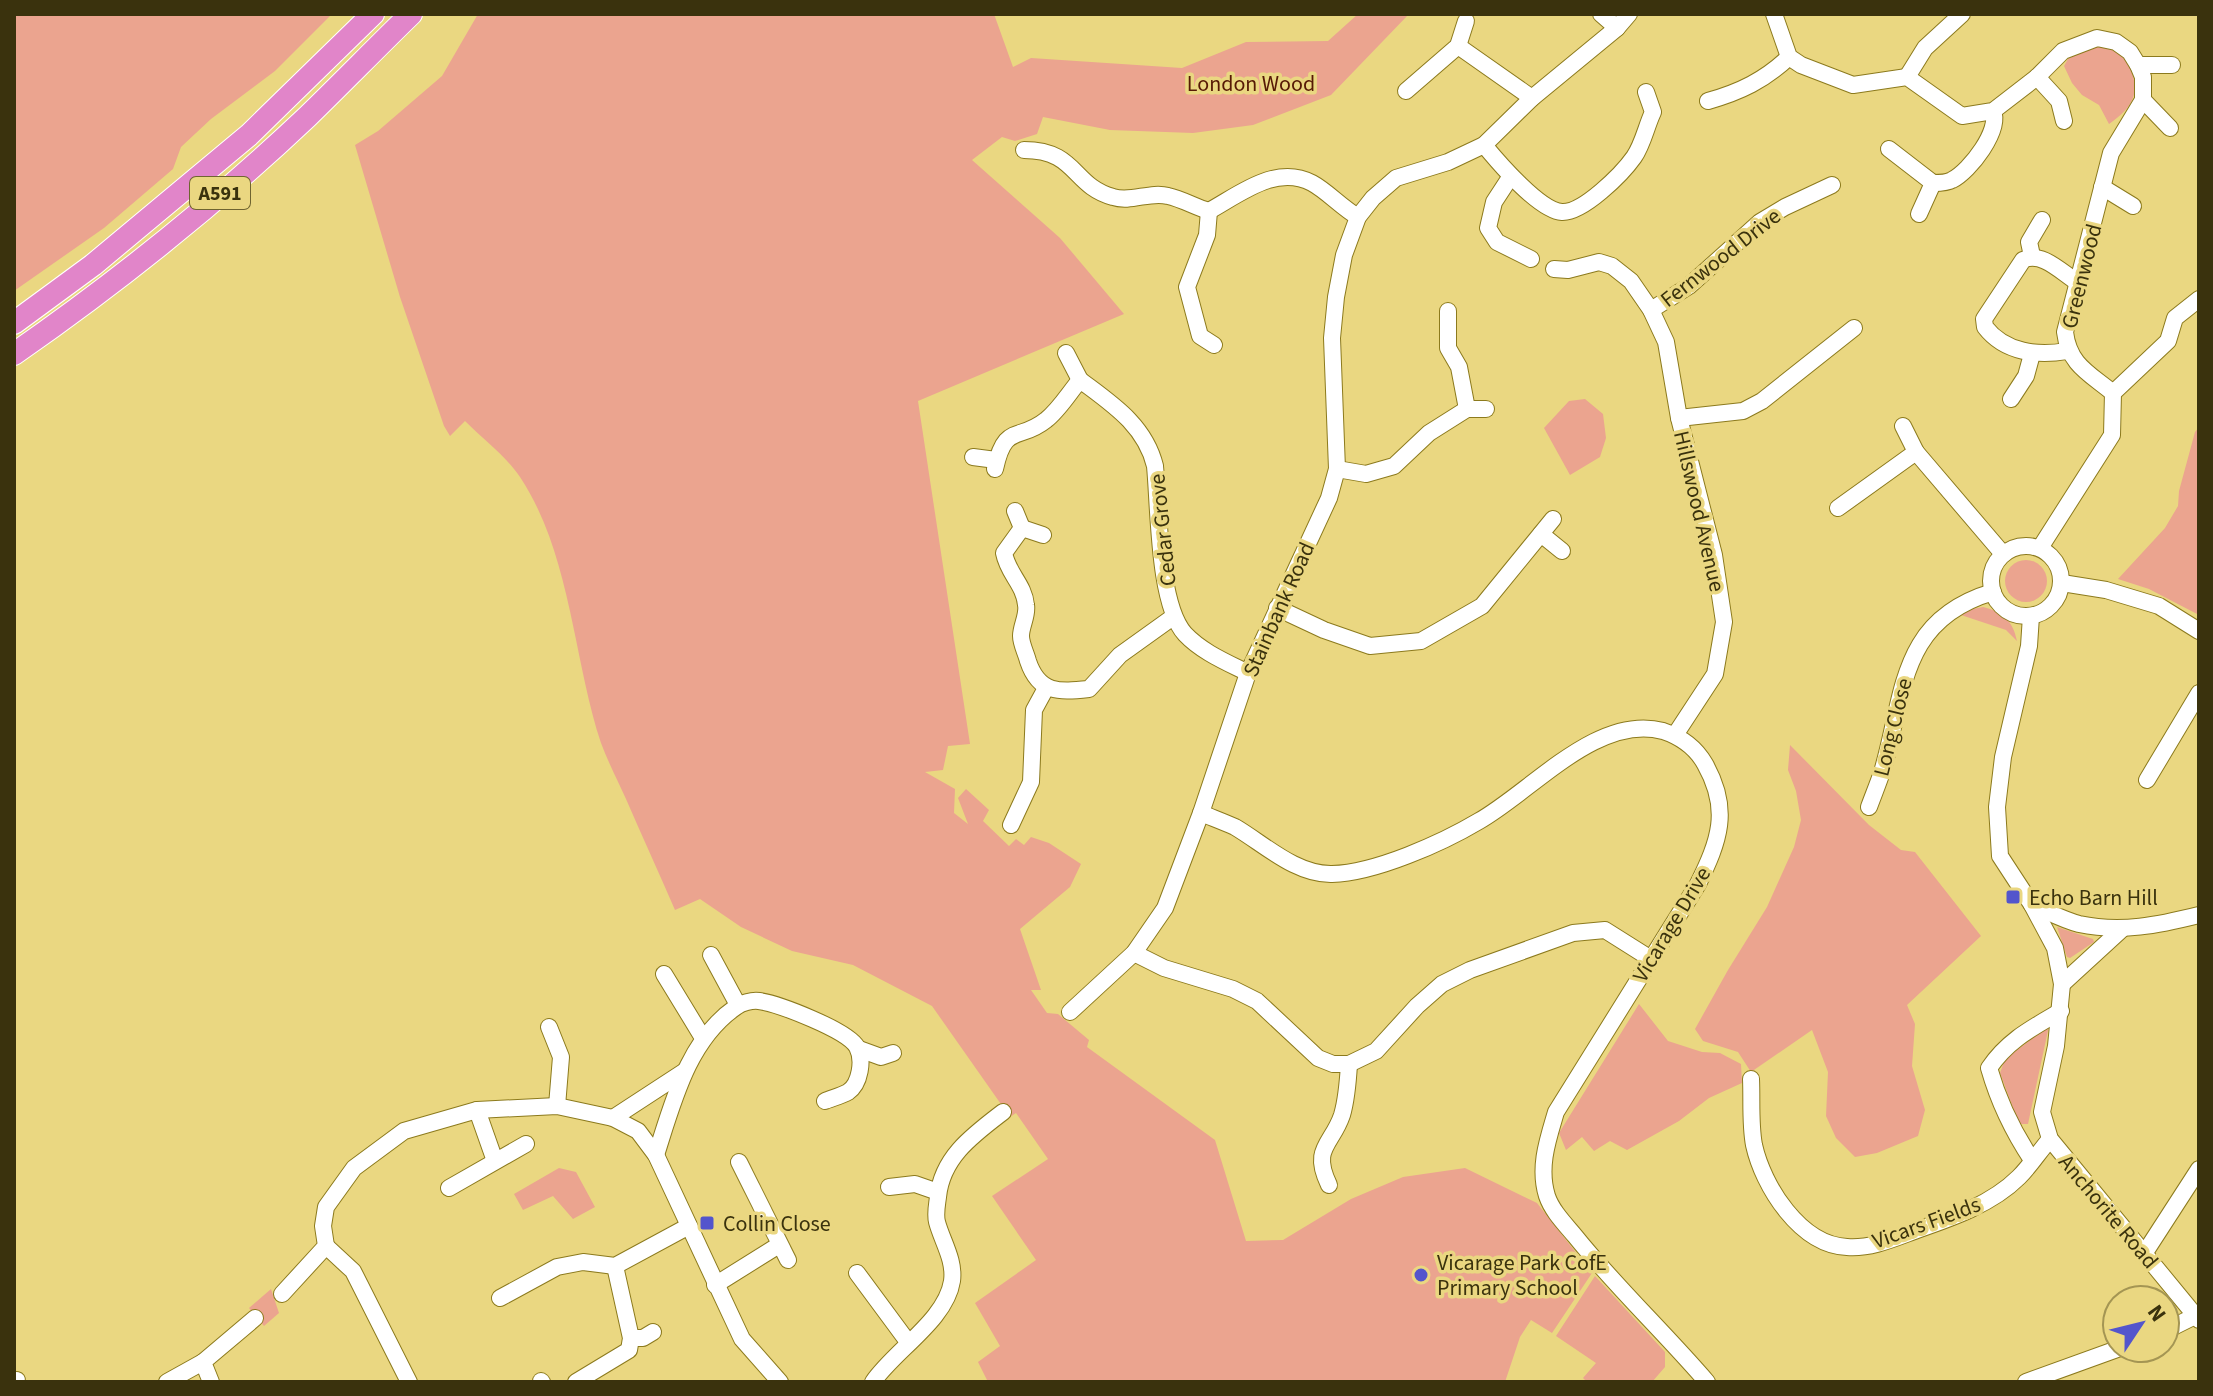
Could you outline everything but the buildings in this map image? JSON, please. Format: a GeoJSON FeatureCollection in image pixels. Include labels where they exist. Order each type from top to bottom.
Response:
{"type":"FeatureCollection","features":[{"type":"Feature","properties":{"kind":"highway","name":"A591"},"geometry":{"type":"LineString","coordinates":[[14,323],[93,265],[249,135],[373,14]]}},
{"type":"Feature","properties":{"kind":"highway","name":"A591"},"geometry":{"type":"LineString","coordinates":[[14,354],[91,300],[212,199],[305,119],[411,14]]}},
{"type":"Feature","properties":{"kind":"street"},"geometry":{"type":"LineString","coordinates":[[1601,14],[1617,28]]}},
{"type":"Feature","properties":{"kind":"street"},"geometry":{"type":"LineString","coordinates":[[1629,14],[1617,28],[1532,98],[1484,145],[1511,176],[1559,212],[1573,211],[1602,191],[1633,159],[1653,112],[1646,92]]}},
{"type":"Feature","properties":{"kind":"street"},"geometry":{"type":"LineString","coordinates":[[1774,14],[1789,57],[1801,65],[1853,85],[1907,77],[1962,116],[1993,111],[2037,77],[2063,51],[2097,38],[2116,42],[2130,52],[2138,65],[2143,77],[2143,100],[2170,128]]}},
{"type":"Feature","properties":{"kind":"street"},"geometry":{"type":"LineString","coordinates":[[1907,77],[1925,48],[1962,14]]}},
{"type":"Feature","properties":{"kind":"street"},"geometry":{"type":"LineString","coordinates":[[1406,91],[1458,46],[1466,21]]}},
{"type":"Feature","properties":{"kind":"street"},"geometry":{"type":"LineString","coordinates":[[1458,46],[1532,98]]}},
{"type":"Feature","properties":{"kind":"street"},"geometry":{"type":"LineString","coordinates":[[1708,101],[1741,91],[1775,71],[1789,57]]}},
{"type":"Feature","properties":{"kind":"street"},"geometry":{"type":"LineString","coordinates":[[2138,65],[2172,65]]}},
{"type":"Feature","properties":{"kind":"street"},"geometry":{"type":"LineString","coordinates":[[2037,77],[2059,101],[2064,121]]}},
{"type":"Feature","properties":{"kind":"street","name":"Greenwood"},"geometry":{"type":"LineString","coordinates":[[2113,393],[2078,365],[2067,351],[2065,332],[2111,153],[2143,100]]}},
{"type":"Feature","properties":{"kind":"street"},"geometry":{"type":"LineString","coordinates":[[1889,149],[1933,183],[1950,181],[1971,163],[1995,123],[1993,111]]}},
{"type":"Feature","properties":{"kind":"street","name":"Stainbank Road"},"geometry":{"type":"LineString","coordinates":[[1070,1012],[1134,953],[1165,908],[1248,673],[1329,498],[1337,469],[1332,338],[1344,255],[1358,217],[1373,198],[1396,178],[1459,158],[1484,145]]}},
{"type":"Feature","properties":{"kind":"street"},"geometry":{"type":"LineString","coordinates":[[1024,150],[1043,150],[1069,163],[1091,188],[1115,198],[1168,195],[1209,211],[1267,180],[1290,176],[1313,184],[1358,217]]}},
{"type":"Feature","properties":{"kind":"street"},"geometry":{"type":"LineString","coordinates":[[1511,176],[1494,202],[1488,228],[1497,242],[1531,259]]}},
{"type":"Feature","properties":{"kind":"street"},"geometry":{"type":"LineString","coordinates":[[1919,214],[1933,183]]}},
{"type":"Feature","properties":{"kind":"street","name":"Fernwood Drive"},"geometry":{"type":"LineString","coordinates":[[1651,310],[1689,286],[1760,222],[1832,185]]}},
{"type":"Feature","properties":{"kind":"street","name":"Greenwood"},"geometry":{"type":"LineString","coordinates":[[2102,187],[2133,206]]}},
{"type":"Feature","properties":{"kind":"street"},"geometry":{"type":"LineString","coordinates":[[1209,211],[1207,235],[1187,287],[1200,336],[1214,345]]}},
{"type":"Feature","properties":{"kind":"street"},"geometry":{"type":"LineString","coordinates":[[2032,256],[2029,242],[2042,220]]}},
{"type":"Feature","properties":{"kind":"street"},"geometry":{"type":"LineString","coordinates":[[2067,351],[2032,354],[2000,343],[1985,327],[1984,319],[2023,260],[2032,256],[2040,257],[2077,282]]}},
{"type":"Feature","properties":{"kind":"street","name":"Hillswood Avenue"},"geometry":{"type":"LineString","coordinates":[[1554,269],[1581,268],[1599,262],[1612,266],[1631,281],[1651,310],[1666,342],[1679,418],[1714,555],[1724,622],[1715,674],[1675,735]]}},
{"type":"Feature","properties":{"kind":"street"},"geometry":{"type":"LineString","coordinates":[[2040,548],[2112,435],[2113,393],[2168,341],[2175,318],[2199,299]]}},
{"type":"Feature","properties":{"kind":"street"},"geometry":{"type":"LineString","coordinates":[[1448,311],[1448,348],[1459,367],[1467,409]]}},
{"type":"Feature","properties":{"kind":"street","name":"Hillswood Avenue"},"geometry":{"type":"LineString","coordinates":[[1679,418],[1743,411],[1762,401],[1854,328]]}},
{"type":"Feature","properties":{"kind":"street","name":"Cedar Grove"},"geometry":{"type":"LineString","coordinates":[[1066,353],[1080,380],[1120,410],[1142,432],[1151,448],[1165,584],[1173,617],[1185,634],[1208,652],[1248,673]]}},
{"type":"Feature","properties":{"kind":"street"},"geometry":{"type":"LineString","coordinates":[[2011,399],[2026,376],[2032,354]]}},
{"type":"Feature","properties":{"kind":"street"},"geometry":{"type":"LineString","coordinates":[[973,457],[996,465],[998,452],[1009,437],[1038,426],[1049,418],[1080,380]]}},
{"type":"Feature","properties":{"kind":"street"},"geometry":{"type":"LineString","coordinates":[[1337,469],[1366,474],[1394,466],[1429,433],[1467,409],[1486,409]]}},
{"type":"Feature","properties":{"kind":"street"},"geometry":{"type":"LineString","coordinates":[[1903,426],[1916,452],[2003,554]]}},
{"type":"Feature","properties":{"kind":"street"},"geometry":{"type":"LineString","coordinates":[[1838,508],[1916,452]]}},
{"type":"Feature","properties":{"kind":"street"},"geometry":{"type":"LineString","coordinates":[[1015,511],[1022,528],[1043,535]]}},
{"type":"Feature","properties":{"kind":"street"},"geometry":{"type":"LineString","coordinates":[[1277,608],[1324,630],[1370,646],[1421,641],[1482,606],[1553,519]]}},
{"type":"Feature","properties":{"kind":"street"},"geometry":{"type":"LineString","coordinates":[[1022,528],[1004,553],[1007,569],[1020,586],[1027,606],[1021,638],[1024,649],[1031,671],[1046,688],[1062,692],[1089,689],[1120,655],[1173,617]]}},
{"type":"Feature","properties":{"kind":"street"},"geometry":{"type":"LineString","coordinates":[[1541,534],[1562,551]]}},
{"type":"Feature","properties":{"kind":"street"},"geometry":{"type":"LineString","coordinates":[[2021,546],[2040,548],[2056,562],[2062,583],[2054,603],[2046,611],[2031,616],[2015,615],[2005,610],[1993,592],[1992,572],[2003,554],[2021,546]]}},
{"type":"Feature","properties":{"kind":"street"},"geometry":{"type":"LineString","coordinates":[[2062,583],[2106,590],[2159,606],[2199,631]]}},
{"type":"Feature","properties":{"kind":"street","name":"Long Close"},"geometry":{"type":"LineString","coordinates":[[1869,807],[1882,772],[1905,671],[1932,628],[1954,609],[1993,592]]}},
{"type":"Feature","properties":{"kind":"street"},"geometry":{"type":"LineString","coordinates":[[2031,616],[2029,646],[2003,757],[1997,807],[2000,856],[2055,948],[2062,984],[2061,1011],[2042,1112],[2050,1139]]}},
{"type":"Feature","properties":{"kind":"street"},"geometry":{"type":"LineString","coordinates":[[1011,825],[1031,782],[1034,710],[1046,688]]}},
{"type":"Feature","properties":{"kind":"street"},"geometry":{"type":"LineString","coordinates":[[2147,780],[2199,693]]}},
{"type":"Feature","properties":{"kind":"street"},"geometry":{"type":"LineString","coordinates":[[1201,813],[1232,826],[1305,870],[1330,875],[1349,872],[1402,858],[1476,823],[1511,802],[1573,753],[1612,733],[1652,728],[1675,735]]}},
{"type":"Feature","properties":{"kind":"street","name":"Vicarage Drive"},"geometry":{"type":"LineString","coordinates":[[1675,735],[1698,753],[1720,801],[1720,825],[1715,848],[1698,884],[1556,1112],[1544,1152],[1543,1174],[1547,1198],[1559,1216],[1600,1268],[1707,1382]]}},
{"type":"Feature","properties":{"kind":"street"},"geometry":{"type":"LineString","coordinates":[[2032,905],[2078,924],[2122,929],[2199,915]]}},
{"type":"Feature","properties":{"kind":"street"},"geometry":{"type":"LineString","coordinates":[[2062,984],[2122,929]]}},
{"type":"Feature","properties":{"kind":"street"},"geometry":{"type":"LineString","coordinates":[[1134,953],[1164,968],[1257,1001],[1318,1058],[1333,1064],[1349,1064],[1376,1051],[1442,984],[1470,970],[1573,933],[1605,930],[1651,959]]}},
{"type":"Feature","properties":{"kind":"street"},"geometry":{"type":"LineString","coordinates":[[711,955],[738,1005]]}},
{"type":"Feature","properties":{"kind":"street"},"geometry":{"type":"LineString","coordinates":[[664,974],[703,1038]]}},
{"type":"Feature","properties":{"kind":"street"},"geometry":{"type":"LineString","coordinates":[[656,1155],[685,1071],[703,1038],[738,1005],[756,1000],[783,1008],[851,1039],[859,1049],[881,1057],[893,1053]]}},
{"type":"Feature","properties":{"kind":"street"},"geometry":{"type":"LineString","coordinates":[[2032,1160],[2011,1128],[1997,1098],[1989,1068],[2017,1036],[2061,1011]]}},
{"type":"Feature","properties":{"kind":"street"},"geometry":{"type":"LineString","coordinates":[[549,1027],[561,1057],[557,1106]]}},
{"type":"Feature","properties":{"kind":"street"},"geometry":{"type":"LineString","coordinates":[[825,1101],[850,1091],[861,1071],[859,1049]]}},
{"type":"Feature","properties":{"kind":"street"},"geometry":{"type":"LineString","coordinates":[[1329,1185],[1322,1171],[1322,1155],[1329,1135],[1341,1118],[1349,1064]]}},
{"type":"Feature","properties":{"kind":"street"},"geometry":{"type":"LineString","coordinates":[[613,1118],[685,1071]]}},
{"type":"Feature","properties":{"kind":"street","name":"Vicars Fields"},"geometry":{"type":"LineString","coordinates":[[1751,1079],[1754,1144],[1764,1178],[1785,1210],[1804,1229],[1845,1248],[1878,1244],[1952,1217],[1993,1197],[2018,1178],[2050,1139]]}},
{"type":"Feature","properties":{"kind":"street"},"geometry":{"type":"LineString","coordinates":[[409,1382],[353,1271],[326,1246],[323,1226],[326,1207],[354,1168],[404,1131],[477,1110],[557,1106],[613,1118],[638,1131],[656,1155],[742,1339],[780,1382]]}},
{"type":"Feature","properties":{"kind":"street"},"geometry":{"type":"LineString","coordinates":[[477,1110],[495,1161]]}},
{"type":"Feature","properties":{"kind":"street"},"geometry":{"type":"LineString","coordinates":[[873,1382],[883,1366],[940,1310],[952,1281],[948,1252],[936,1219],[938,1192],[946,1164],[973,1136],[1003,1112]]}},
{"type":"Feature","properties":{"kind":"street","name":"Anchorite Road"},"geometry":{"type":"LineString","coordinates":[[2050,1139],[2197,1318]]}},
{"type":"Feature","properties":{"kind":"street"},"geometry":{"type":"LineString","coordinates":[[449,1188],[526,1144]]}},
{"type":"Feature","properties":{"kind":"street"},"geometry":{"type":"LineString","coordinates":[[739,1162],[788,1260]]}},
{"type":"Feature","properties":{"kind":"street"},"geometry":{"type":"LineString","coordinates":[[2144,1254],[2199,1169]]}},
{"type":"Feature","properties":{"kind":"street"},"geometry":{"type":"LineString","coordinates":[[889,1187],[915,1184],[938,1192]]}},
{"type":"Feature","properties":{"kind":"street"},"geometry":{"type":"LineString","coordinates":[[500,1298],[557,1267],[583,1262],[615,1266],[689,1226]]}},
{"type":"Feature","properties":{"kind":"street"},"geometry":{"type":"LineString","coordinates":[[715,1285],[779,1245]]}},
{"type":"Feature","properties":{"kind":"street"},"geometry":{"type":"LineString","coordinates":[[282,1294],[326,1246]]}},
{"type":"Feature","properties":{"kind":"street"},"geometry":{"type":"LineString","coordinates":[[576,1382],[629,1350],[631,1338],[615,1266]]}},
{"type":"Feature","properties":{"kind":"street"},"geometry":{"type":"LineString","coordinates":[[857,1273],[908,1342]]}},
{"type":"Feature","properties":{"kind":"street"},"geometry":{"type":"LineString","coordinates":[[167,1382],[203,1362],[255,1318]]}},
{"type":"Feature","properties":{"kind":"street"},"geometry":{"type":"LineString","coordinates":[[631,1338],[643,1338],[653,1332]]}},
{"type":"Feature","properties":{"kind":"street"},"geometry":{"type":"LineString","coordinates":[[2026,1382],[2101,1355]]}},
{"type":"Feature","properties":{"kind":"street"},"geometry":{"type":"LineString","coordinates":[[203,1362],[211,1382]]}},
{"type":"Feature","properties":{"kind":"green space"},"geometry":{"type":"Polygon","coordinates":[[[14,14],[332,14],[275,71],[211,119],[181,147],[173,169],[104,228],[14,291],[14,14]]]}},
{"type":"Feature","properties":{"kind":"green space","name":"London Wood"},"geometry":{"type":"Polygon","coordinates":[[[478,14],[994,14],[1013,67],[1031,58],[1182,68],[1246,42],[1328,41],[1358,14],[1409,14],[1331,95],[1253,125],[1193,133],[1110,130],[1043,117],[1037,134],[1015,141],[1002,137],[972,160],[1060,238],[1124,314],[918,401],[970,744],[948,746],[943,770],[925,772],[955,789],[954,813],[968,824],[958,798],[966,789],[989,810],[983,821],[1009,846],[1016,839],[1024,845],[1031,837],[1049,843],[1081,864],[1070,887],[1020,929],[1041,990],[1031,990],[1047,1013],[1058,1014],[1089,1040],[1087,1047],[1215,1140],[1246,1241],[1283,1240],[1351,1199],[1403,1177],[1465,1168],[1537,1203],[1592,1273],[1552,1333],[1531,1320],[1520,1337],[1505,1382],[988,1382],[978,1362],[1000,1346],[975,1303],[1036,1260],[992,1196],[1048,1159],[1016,1113],[1010,1117],[932,1006],[853,965],[792,951],[741,927],[700,899],[675,910],[601,743],[561,573],[537,507],[514,469],[465,421],[450,436],[444,426],[400,297],[355,145],[378,131],[442,76],[478,14]]]}},
{"type":"Feature","properties":{"kind":"green space"},"geometry":{"type":"Polygon","coordinates":[[[2093,46],[2112,49],[2120,54],[2129,66],[2135,84],[2129,106],[2109,124],[2099,105],[2082,95],[2072,83],[2064,66],[2068,59],[2093,46]]]}},
{"type":"Feature","properties":{"kind":"green space"},"geometry":{"type":"Polygon","coordinates":[[[1585,399],[1603,414],[1606,438],[1600,457],[1570,475],[1544,428],[1569,401],[1585,399]]]}},
{"type":"Feature","properties":{"kind":"green space"},"geometry":{"type":"Polygon","coordinates":[[[2199,427],[2199,615],[2149,589],[2118,579],[2165,528],[2178,506],[2179,491],[2199,427]]]}},
{"type":"Feature","properties":{"kind":"green space"},"geometry":{"type":"Polygon","coordinates":[[[2026,560],[2041,566],[2047,581],[2041,596],[2026,602],[2011,596],[2005,581],[2011,566],[2026,560]]]}},
{"type":"Feature","properties":{"kind":"green space"},"geometry":{"type":"Polygon","coordinates":[[[1983,607],[2006,618],[2017,641],[2006,630],[1961,615],[1983,607]]]}},
{"type":"Feature","properties":{"kind":"green space"},"geometry":{"type":"Polygon","coordinates":[[[1790,745],[1869,825],[1901,850],[1915,852],[1981,936],[1907,1005],[1915,1024],[1912,1066],[1925,1110],[1918,1136],[1877,1153],[1855,1157],[1836,1138],[1826,1116],[1828,1072],[1812,1030],[1751,1072],[1738,1052],[1703,1041],[1695,1029],[1767,907],[1794,847],[1801,820],[1796,791],[1788,770],[1790,745]]]}},
{"type":"Feature","properties":{"kind":"green space"},"geometry":{"type":"Polygon","coordinates":[[[2057,927],[2093,939],[2094,942],[2067,957],[2057,927]]]}},
{"type":"Feature","properties":{"kind":"green space"},"geometry":{"type":"Polygon","coordinates":[[[1639,1004],[1668,1041],[1702,1052],[1720,1053],[1741,1064],[1742,1083],[1709,1098],[1679,1121],[1627,1150],[1610,1141],[1594,1151],[1582,1137],[1566,1150],[1559,1133],[1639,1004]]]}},
{"type":"Feature","properties":{"kind":"green space"},"geometry":{"type":"Polygon","coordinates":[[[2049,1026],[2028,1124],[2019,1124],[2000,1073],[2005,1059],[2049,1026]]]}},
{"type":"Feature","properties":{"kind":"green space"},"geometry":{"type":"Polygon","coordinates":[[[559,1168],[576,1172],[595,1207],[573,1219],[553,1196],[523,1210],[514,1194],[559,1168]]]}},
{"type":"Feature","properties":{"kind":"green space"},"geometry":{"type":"Polygon","coordinates":[[[1595,1276],[1665,1352],[1665,1367],[1652,1382],[1587,1382],[1583,1378],[1596,1363],[1556,1336],[1595,1276]]]}},
{"type":"Feature","properties":{"kind":"green space"},"geometry":{"type":"Polygon","coordinates":[[[271,1289],[279,1313],[264,1326],[249,1308],[271,1289]]]}},
{"type":"Feature","properties":{"kind":"place","name":"Echo Barn Hill"},"geometry":{"type":"Point","coordinates":[2013,897]}},
{"type":"Feature","properties":{"kind":"place","name":"Collin Close"},"geometry":{"type":"Point","coordinates":[707,1223]}},
{"type":"Feature","properties":{"kind":"place","name":"Vicarage Park CofE Primary School"},"geometry":{"type":"Point","coordinates":[1421,1275]}}]}
